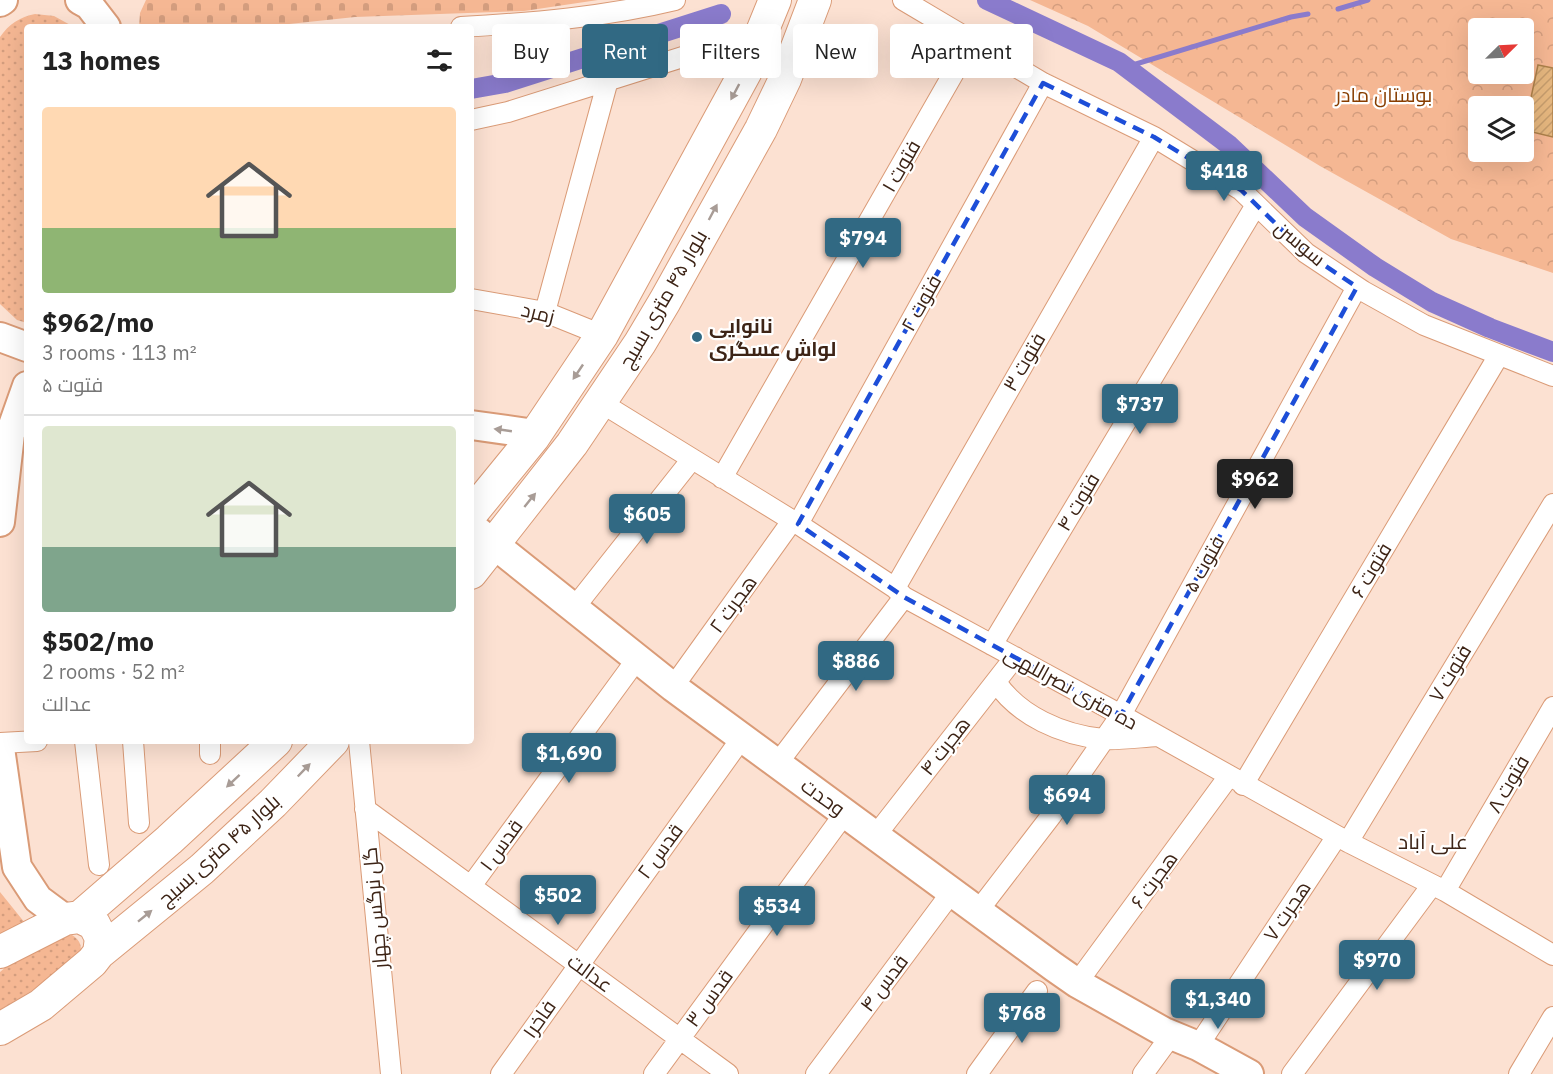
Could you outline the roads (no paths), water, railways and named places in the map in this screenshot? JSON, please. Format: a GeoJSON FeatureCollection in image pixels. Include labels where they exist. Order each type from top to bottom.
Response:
{"type":"FeatureCollection","features":[{"type":"Feature","properties":{"kind":"main road","name":"بلوار ۴۵ متری بسیج"},"geometry":{"type":"LineString","coordinates":[[765,24],[774,0]]}},
{"type":"Feature","properties":{"kind":"main road","name":"بلوار ۴۵ متری بسیج"},"geometry":{"type":"LineString","coordinates":[[474,563],[482,536],[566,453],[665,301],[761,129],[785,79],[816,0]]}},
{"type":"Feature","properties":{"kind":"main road","name":"بلوار ۴۵ متری بسیج"},"geometry":{"type":"LineString","coordinates":[[474,510],[535,434],[602,335],[634,280],[742,78]]}},
{"type":"Feature","properties":{"kind":"main road"},"geometry":{"type":"LineString","coordinates":[[634,280],[665,301]]}},
{"type":"Feature","properties":{"kind":"main road","name":"بلوار ۴۵ متری بسیج"},"geometry":{"type":"LineString","coordinates":[[0,952],[73,918],[169,840],[273,744]]}},
{"type":"Feature","properties":{"kind":"main road","name":"بلوار ۴۵ متری بسیج"},"geometry":{"type":"LineString","coordinates":[[0,1029],[40,1005],[202,868],[273,802],[330,744]]}},
{"type":"Feature","properties":{"kind":"main road"},"geometry":{"type":"LineString","coordinates":[[73,918],[94,924],[101,938],[99,953]]}},
{"type":"Feature","properties":{"kind":"street"},"geometry":{"type":"LineString","coordinates":[[474,26],[539,23],[675,0]]}},
{"type":"Feature","properties":{"kind":"street","name":"سوسن"},"geometry":{"type":"LineString","coordinates":[[903,0],[943,24]]}},
{"type":"Feature","properties":{"kind":"street"},"geometry":{"type":"LineString","coordinates":[[474,119],[508,112],[680,58]]}},
{"type":"Feature","properties":{"kind":"street","name":"سوسن"},"geometry":{"type":"LineString","coordinates":[[1033,77],[1154,137],[1241,190],[1306,253],[1357,287],[1424,325],[1553,376]]}},
{"type":"Feature","properties":{"kind":"street","name":"فتوت ۱"},"geometry":{"type":"LineString","coordinates":[[722,478],[951,78]]}},
{"type":"Feature","properties":{"kind":"street"},"geometry":{"type":"LineString","coordinates":[[545,312],[608,80]]}},
{"type":"Feature","properties":{"kind":"street","name":"فتوت ۲"},"geometry":{"type":"LineString","coordinates":[[795,522],[1043,83]]}},
{"type":"Feature","properties":{"kind":"street","name":"فتوت ۳"},"geometry":{"type":"LineString","coordinates":[[777,764],[900,592],[1154,137]]}},
{"type":"Feature","properties":{"kind":"street","name":"فتوت ۴"},"geometry":{"type":"LineString","coordinates":[[992,645],[1256,205]]}},
{"type":"Feature","properties":{"kind":"street","name":"فتوت ۵"},"geometry":{"type":"LineString","coordinates":[[978,911],[1051,816],[1121,715],[1357,287]]}},
{"type":"Feature","properties":{"kind":"street","name":"زمرد"},"geometry":{"type":"LineString","coordinates":[[474,300],[545,312],[602,335]]}},
{"type":"Feature","properties":{"kind":"street"},"geometry":{"type":"LineString","coordinates":[[0,337],[24,346]]}},
{"type":"Feature","properties":{"kind":"street","name":"فتوت ۶"},"geometry":{"type":"LineString","coordinates":[[1236,780],[1499,355]]}},
{"type":"Feature","properties":{"kind":"street"},"geometry":{"type":"LineString","coordinates":[[0,522],[10,434],[24,394]]}},
{"type":"Feature","properties":{"kind":"street","name":"ده متری نصراللهی"},"geometry":{"type":"LineString","coordinates":[[600,402],[795,522],[900,592],[1342,839],[1438,888],[1553,955]]}},
{"type":"Feature","properties":{"kind":"street"},"geometry":{"type":"LineString","coordinates":[[474,425],[535,434]]}},
{"type":"Feature","properties":{"kind":"street"},"geometry":{"type":"LineString","coordinates":[[574,608],[692,459]]}},
{"type":"Feature","properties":{"kind":"street","name":"فتوت ۷"},"geometry":{"type":"LineString","coordinates":[[1342,839],[1553,504]]}},
{"type":"Feature","properties":{"kind":"street","name":"هجرت ۲"},"geometry":{"type":"LineString","coordinates":[[673,687],[795,522]]}},
{"type":"Feature","properties":{"kind":"street","name":"وحدت"},"geometry":{"type":"LineString","coordinates":[[482,536],[673,687],[951,893],[1077,983],[1167,1035],[1215,1074]]}},
{"type":"Feature","properties":{"kind":"street","name":"هجرت ۴"},"geometry":{"type":"LineString","coordinates":[[876,836],[1015,657]]}},
{"type":"Feature","properties":{"kind":"street","name":"قدس ۱"},"geometry":{"type":"LineString","coordinates":[[471,886],[637,659]]}},
{"type":"Feature","properties":{"kind":"street"},"geometry":{"type":"LineString","coordinates":[[996,682],[1003,692],[1023,710],[1054,728],[1104,739],[1158,736]]}},
{"type":"Feature","properties":{"kind":"street","name":"فتوت ۸"},"geometry":{"type":"LineString","coordinates":[[1292,1074],[1438,888],[1553,707]]}},
{"type":"Feature","properties":{"kind":"street","name":"قدس ۲"},"geometry":{"type":"LineString","coordinates":[[578,964],[741,738]]}},
{"type":"Feature","properties":{"kind":"street"},"geometry":{"type":"LineString","coordinates":[[24,742],[0,745],[8,872],[38,900],[73,918]]}},
{"type":"Feature","properties":{"kind":"street"},"geometry":{"type":"LineString","coordinates":[[85,744],[99,865]]}},
{"type":"Feature","properties":{"kind":"street"},"geometry":{"type":"LineString","coordinates":[[133,744],[140,823]]}},
{"type":"Feature","properties":{"kind":"street","name":"گل نرگس چهار"},"geometry":{"type":"LineString","coordinates":[[359,744],[391,1074]]}},
{"type":"Feature","properties":{"kind":"street","name":"هجرت ۶"},"geometry":{"type":"LineString","coordinates":[[1077,983],[1236,780]]}},
{"type":"Feature","properties":{"kind":"street","name":"عدالت"},"geometry":{"type":"LineString","coordinates":[[365,809],[728,1074]]}},
{"type":"Feature","properties":{"kind":"street","name":"قدس ۳"},"geometry":{"type":"LineString","coordinates":[[654,1074],[845,813]]}},
{"type":"Feature","properties":{"kind":"street","name":"هجرت ۷"},"geometry":{"type":"LineString","coordinates":[[1198,1046],[1342,839]]}},
{"type":"Feature","properties":{"kind":"street","name":"قدس ۴"},"geometry":{"type":"LineString","coordinates":[[816,1074],[951,893]]}},
{"type":"Feature","properties":{"kind":"street","name":"فاخر۱"},"geometry":{"type":"LineString","coordinates":[[501,1074],[578,964]]}},
{"type":"Feature","properties":{"kind":"street"},"geometry":{"type":"LineString","coordinates":[[977,1074],[1037,991]]}},
{"type":"Feature","properties":{"kind":"street"},"geometry":{"type":"LineString","coordinates":[[1519,1074],[1553,1017]]}},
{"type":"Feature","properties":{"kind":"street"},"geometry":{"type":"LineString","coordinates":[[1143,1074],[1167,1035]]}},
{"type":"Feature","properties":{"kind":"street","name":"وحدت"},"geometry":{"type":"LineString","coordinates":[[1167,1035],[1198,1046],[1249,1074]]}},
{"type":"Feature","properties":{"kind":"waterway"},"geometry":{"type":"LineString","coordinates":[[987,0],[1119,62],[1229,145],[1305,217],[1375,267],[1432,302],[1490,328],[1553,352]]}},
{"type":"Feature","properties":{"kind":"waterway"},"geometry":{"type":"LineString","coordinates":[[1338,9],[1368,0]]}},
{"type":"Feature","properties":{"kind":"waterway"},"geometry":{"type":"LineString","coordinates":[[474,88],[505,83],[721,14]]}},
{"type":"Feature","properties":{"kind":"waterway"},"geometry":{"type":"LineString","coordinates":[[1126,67],[1291,17],[1308,14]]}},
{"type":"Feature","properties":{"kind":"place","name":"نانوایی لواش عسگری"},"geometry":{"type":"Point","coordinates":[697,337]}},
{"type":"Feature","properties":{"kind":"district","name":"علی آباد"},"geometry":{"type":"Point","coordinates":[1433,842]}},
{"type":"Feature","properties":{"kind":"park label","name":"بوستان مادر"},"geometry":{"type":"Point","coordinates":[1384,95]}}]}
